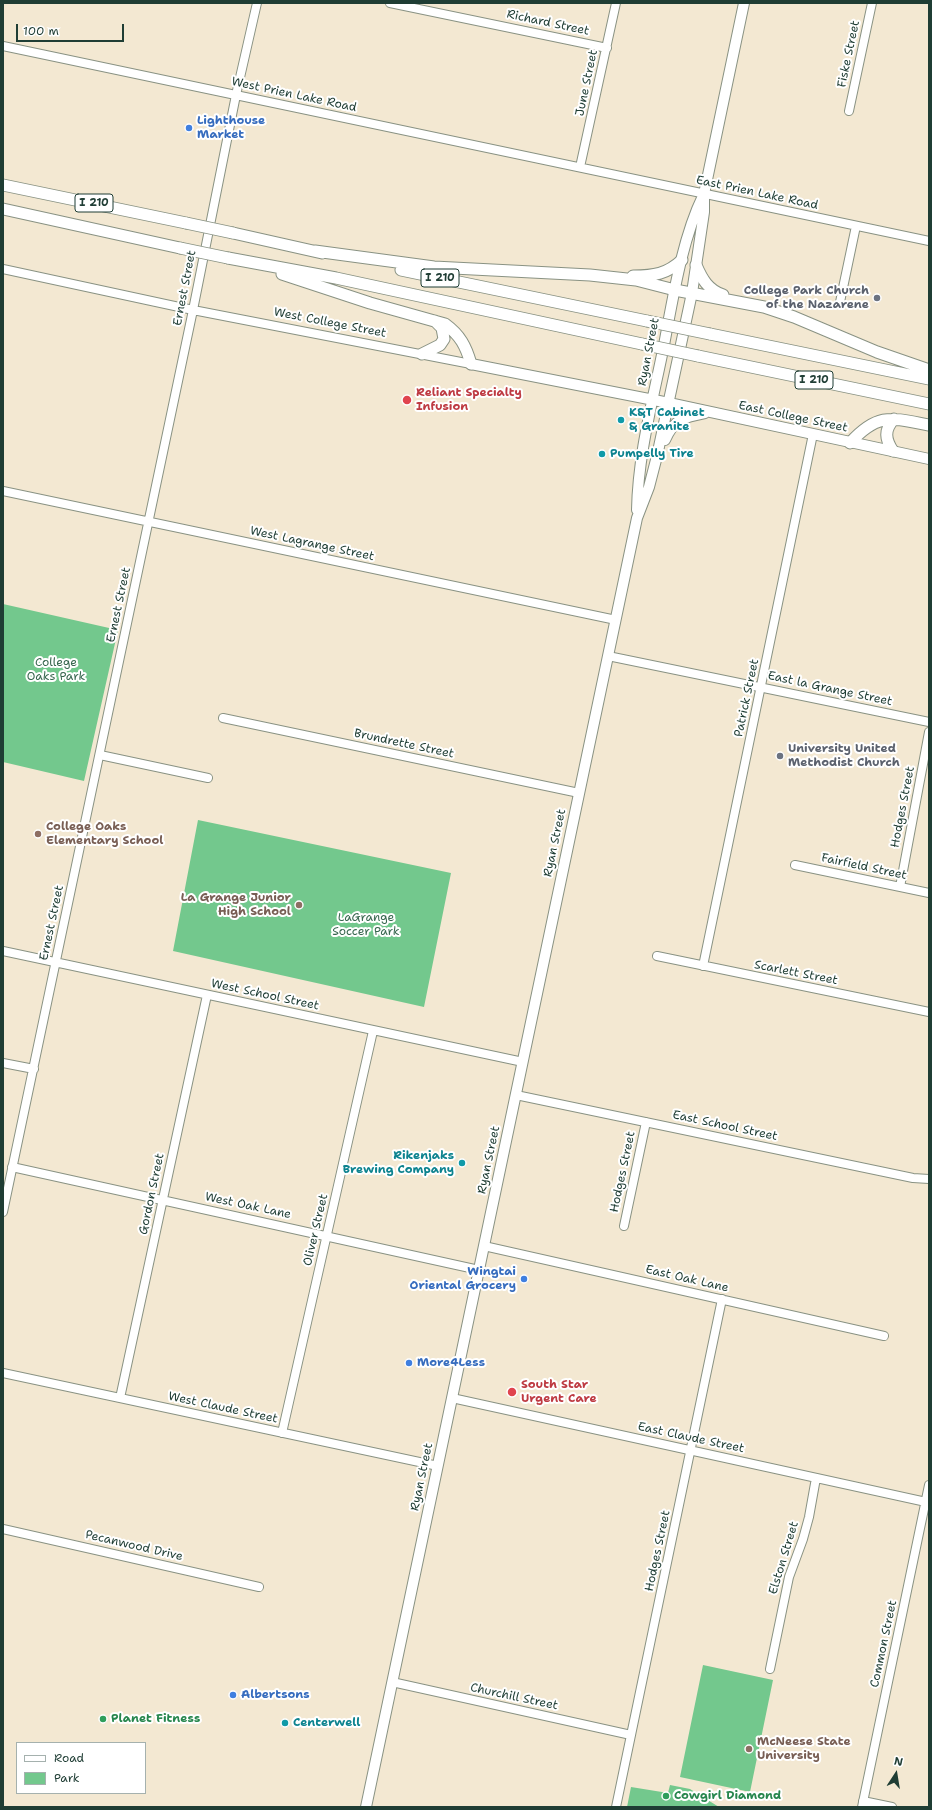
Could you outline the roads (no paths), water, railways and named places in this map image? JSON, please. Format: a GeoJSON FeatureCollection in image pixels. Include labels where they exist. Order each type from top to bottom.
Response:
{"type":"FeatureCollection","features":[{"type":"Feature","properties":{"kind":"highway","name":"I 210"},"geometry":{"type":"LineString","coordinates":[[3,186],[929,379]]}},
{"type":"Feature","properties":{"kind":"highway","name":"I 210"},"geometry":{"type":"LineString","coordinates":[[3,209],[246,262],[336,278],[929,404]]}},
{"type":"Feature","properties":{"kind":"highway"},"geometry":{"type":"LineString","coordinates":[[315,251],[434,267],[607,276],[643,276],[660,274],[672,270],[682,260]]}},
{"type":"Feature","properties":{"kind":"highway"},"geometry":{"type":"LineString","coordinates":[[246,262],[370,304],[445,324],[454,330],[462,340],[471,364]]}},
{"type":"Feature","properties":{"kind":"highway"},"geometry":{"type":"LineString","coordinates":[[696,265],[703,281],[710,288],[720,294],[742,302]]}},
{"type":"Feature","properties":{"kind":"highway"},"geometry":{"type":"LineString","coordinates":[[607,276],[636,280],[675,290],[692,292],[764,307],[794,317],[877,352],[929,370]]}},
{"type":"Feature","properties":{"kind":"highway"},"geometry":{"type":"LineString","coordinates":[[422,354],[440,345],[444,339],[442,328],[433,320]]}},
{"type":"Feature","properties":{"kind":"highway"},"geometry":{"type":"LineString","coordinates":[[892,451],[887,442],[886,435],[888,426],[894,419]]}},
{"type":"Feature","properties":{"kind":"highway"},"geometry":{"type":"LineString","coordinates":[[850,442],[862,430],[879,420],[894,419],[929,425]]}},
{"type":"Feature","properties":{"kind":"main road","name":"Ryan Street"},"geometry":{"type":"LineString","coordinates":[[366,1807],[637,518],[649,487],[658,456],[692,292],[704,212],[704,194],[744,3]]}},
{"type":"Feature","properties":{"kind":"main road","name":"Ryan Street"},"geometry":{"type":"LineString","coordinates":[[637,518],[642,450],[652,400],[682,260],[696,210],[704,194]]}},
{"type":"Feature","properties":{"kind":"main road","name":"West College Street"},"geometry":{"type":"LineString","coordinates":[[471,364],[652,400]]}},
{"type":"Feature","properties":{"kind":"main road","name":"East College Street"},"geometry":{"type":"LineString","coordinates":[[652,400],[929,459]]}},
{"type":"Feature","properties":{"kind":"main road"},"geometry":{"type":"LineString","coordinates":[[658,456],[669,431],[674,424],[682,418],[709,412]]}},
{"type":"Feature","properties":{"kind":"street","name":"Ernest Street"},"geometry":{"type":"LineString","coordinates":[[3,1212],[9,1172],[34,1069],[256,3]]}},
{"type":"Feature","properties":{"kind":"street","name":"Richard Street"},"geometry":{"type":"LineString","coordinates":[[390,3],[607,48]]}},
{"type":"Feature","properties":{"kind":"street","name":"June Street"},"geometry":{"type":"LineString","coordinates":[[580,167],[616,3]]}},
{"type":"Feature","properties":{"kind":"street","name":"Fiske Street"},"geometry":{"type":"LineString","coordinates":[[849,111],[872,3]]}},
{"type":"Feature","properties":{"kind":"street","name":"West Prien Lake Road"},"geometry":{"type":"LineString","coordinates":[[3,46],[580,167]]}},
{"type":"Feature","properties":{"kind":"street","name":"East Prien Lake Road"},"geometry":{"type":"LineString","coordinates":[[580,167],[929,241]]}},
{"type":"Feature","properties":{"kind":"street"},"geometry":{"type":"LineString","coordinates":[[840,302],[856,226]]}},
{"type":"Feature","properties":{"kind":"street","name":"West College Street"},"geometry":{"type":"LineString","coordinates":[[3,270],[193,310],[471,364]]}},
{"type":"Feature","properties":{"kind":"street","name":"Patrick Street"},"geometry":{"type":"LineString","coordinates":[[703,966],[813,434]]}},
{"type":"Feature","properties":{"kind":"street","name":"West Lagrange Street"},"geometry":{"type":"LineString","coordinates":[[3,492],[616,620]]}},
{"type":"Feature","properties":{"kind":"street","name":"East la Grange Street"},"geometry":{"type":"LineString","coordinates":[[608,656],[929,722]]}},
{"type":"Feature","properties":{"kind":"street","name":"Brundrette Street"},"geometry":{"type":"LineString","coordinates":[[223,718],[579,793]]}},
{"type":"Feature","properties":{"kind":"street","name":"Hodges Street"},"geometry":{"type":"LineString","coordinates":[[900,887],[929,732]]}},
{"type":"Feature","properties":{"kind":"street"},"geometry":{"type":"LineString","coordinates":[[100,755],[208,778]]}},
{"type":"Feature","properties":{"kind":"street","name":"Fairfield Street"},"geometry":{"type":"LineString","coordinates":[[795,865],[929,894]]}},
{"type":"Feature","properties":{"kind":"street","name":"West School Street"},"geometry":{"type":"LineString","coordinates":[[3,951],[372,1031],[523,1062]]}},
{"type":"Feature","properties":{"kind":"street","name":"Scarlett Street"},"geometry":{"type":"LineString","coordinates":[[658,956],[929,1012]]}},
{"type":"Feature","properties":{"kind":"street","name":"Gordon Street"},"geometry":{"type":"LineString","coordinates":[[120,1398],[207,995]]}},
{"type":"Feature","properties":{"kind":"street","name":"Oliver Street"},"geometry":{"type":"LineString","coordinates":[[282,1433],[328,1235],[372,1031]]}},
{"type":"Feature","properties":{"kind":"street"},"geometry":{"type":"LineString","coordinates":[[3,1063],[34,1069]]}},
{"type":"Feature","properties":{"kind":"street","name":"East School Street"},"geometry":{"type":"LineString","coordinates":[[516,1095],[913,1178],[929,1180]]}},
{"type":"Feature","properties":{"kind":"street","name":"Hodges Street"},"geometry":{"type":"LineString","coordinates":[[624,1226],[646,1122]]}},
{"type":"Feature","properties":{"kind":"street","name":"West Oak Lane"},"geometry":{"type":"LineString","coordinates":[[9,1172],[163,1200],[328,1235],[479,1270]]}},
{"type":"Feature","properties":{"kind":"street","name":"East Oak Lane"},"geometry":{"type":"LineString","coordinates":[[484,1246],[884,1336]]}},
{"type":"Feature","properties":{"kind":"street","name":"Hodges Street"},"geometry":{"type":"LineString","coordinates":[[616,1807],[692,1450],[722,1299]]}},
{"type":"Feature","properties":{"kind":"street","name":"West Claude Street"},"geometry":{"type":"LineString","coordinates":[[3,1373],[438,1466]]}},
{"type":"Feature","properties":{"kind":"street","name":"East Claude Street"},"geometry":{"type":"LineString","coordinates":[[452,1398],[926,1502]]}},
{"type":"Feature","properties":{"kind":"street","name":"Elston Street"},"geometry":{"type":"LineString","coordinates":[[770,1669],[789,1577],[807,1524],[816,1478]]}},
{"type":"Feature","properties":{"kind":"street","name":"Common Street"},"geometry":{"type":"LineString","coordinates":[[862,1804],[929,1485]]}},
{"type":"Feature","properties":{"kind":"street","name":"Pecanwood Drive"},"geometry":{"type":"LineString","coordinates":[[3,1529],[259,1587]]}},
{"type":"Feature","properties":{"kind":"street","name":"Churchill Street"},"geometry":{"type":"LineString","coordinates":[[392,1682],[631,1734]]}},
{"type":"Feature","properties":{"kind":"street"},"geometry":{"type":"LineString","coordinates":[[862,1804],[892,1807]]}},
{"type":"Feature","properties":{"kind":"place","name":"Lighthouse Market"},"geometry":{"type":"Point","coordinates":[189,128]}},
{"type":"Feature","properties":{"kind":"place","name":"College Park Church of the Nazarene"},"geometry":{"type":"Point","coordinates":[877,298]}},
{"type":"Feature","properties":{"kind":"place","name":"Reliant Specialty Infusion"},"geometry":{"type":"Point","coordinates":[407,400]}},
{"type":"Feature","properties":{"kind":"place","name":"K&T Cabinet & Granite"},"geometry":{"type":"Point","coordinates":[621,420]}},
{"type":"Feature","properties":{"kind":"place","name":"Pumpelly Tire"},"geometry":{"type":"Point","coordinates":[602,454]}},
{"type":"Feature","properties":{"kind":"place","name":"University United Methodist Church"},"geometry":{"type":"Point","coordinates":[780,756]}},
{"type":"Feature","properties":{"kind":"place","name":"College Oaks Elementary School"},"geometry":{"type":"Point","coordinates":[38,834]}},
{"type":"Feature","properties":{"kind":"place","name":"La Grange Junior High School"},"geometry":{"type":"Point","coordinates":[299,905]}},
{"type":"Feature","properties":{"kind":"place","name":"Rikenjaks Brewing Company"},"geometry":{"type":"Point","coordinates":[462,1163]}},
{"type":"Feature","properties":{"kind":"place","name":"Wingtai Oriental Grocery"},"geometry":{"type":"Point","coordinates":[524,1279]}},
{"type":"Feature","properties":{"kind":"place","name":"More4Less"},"geometry":{"type":"Point","coordinates":[409,1363]}},
{"type":"Feature","properties":{"kind":"place","name":"South Star Urgent Care"},"geometry":{"type":"Point","coordinates":[512,1392]}},
{"type":"Feature","properties":{"kind":"place","name":"Albertsons"},"geometry":{"type":"Point","coordinates":[233,1695]}},
{"type":"Feature","properties":{"kind":"place","name":"Planet Fitness"},"geometry":{"type":"Point","coordinates":[103,1719]}},
{"type":"Feature","properties":{"kind":"place","name":"Centerwell"},"geometry":{"type":"Point","coordinates":[285,1723]}},
{"type":"Feature","properties":{"kind":"place","name":"McNeese State University"},"geometry":{"type":"Point","coordinates":[749,1749]}},
{"type":"Feature","properties":{"kind":"place","name":"Cowgirl Diamond"},"geometry":{"type":"Point","coordinates":[666,1796]}},
{"type":"Feature","properties":{"kind":"park label","name":"College Oaks Park"},"geometry":{"type":"Point","coordinates":[56,670]}},
{"type":"Feature","properties":{"kind":"park label","name":"LaGrange Soccer Park"},"geometry":{"type":"Point","coordinates":[366,925]}}]}
